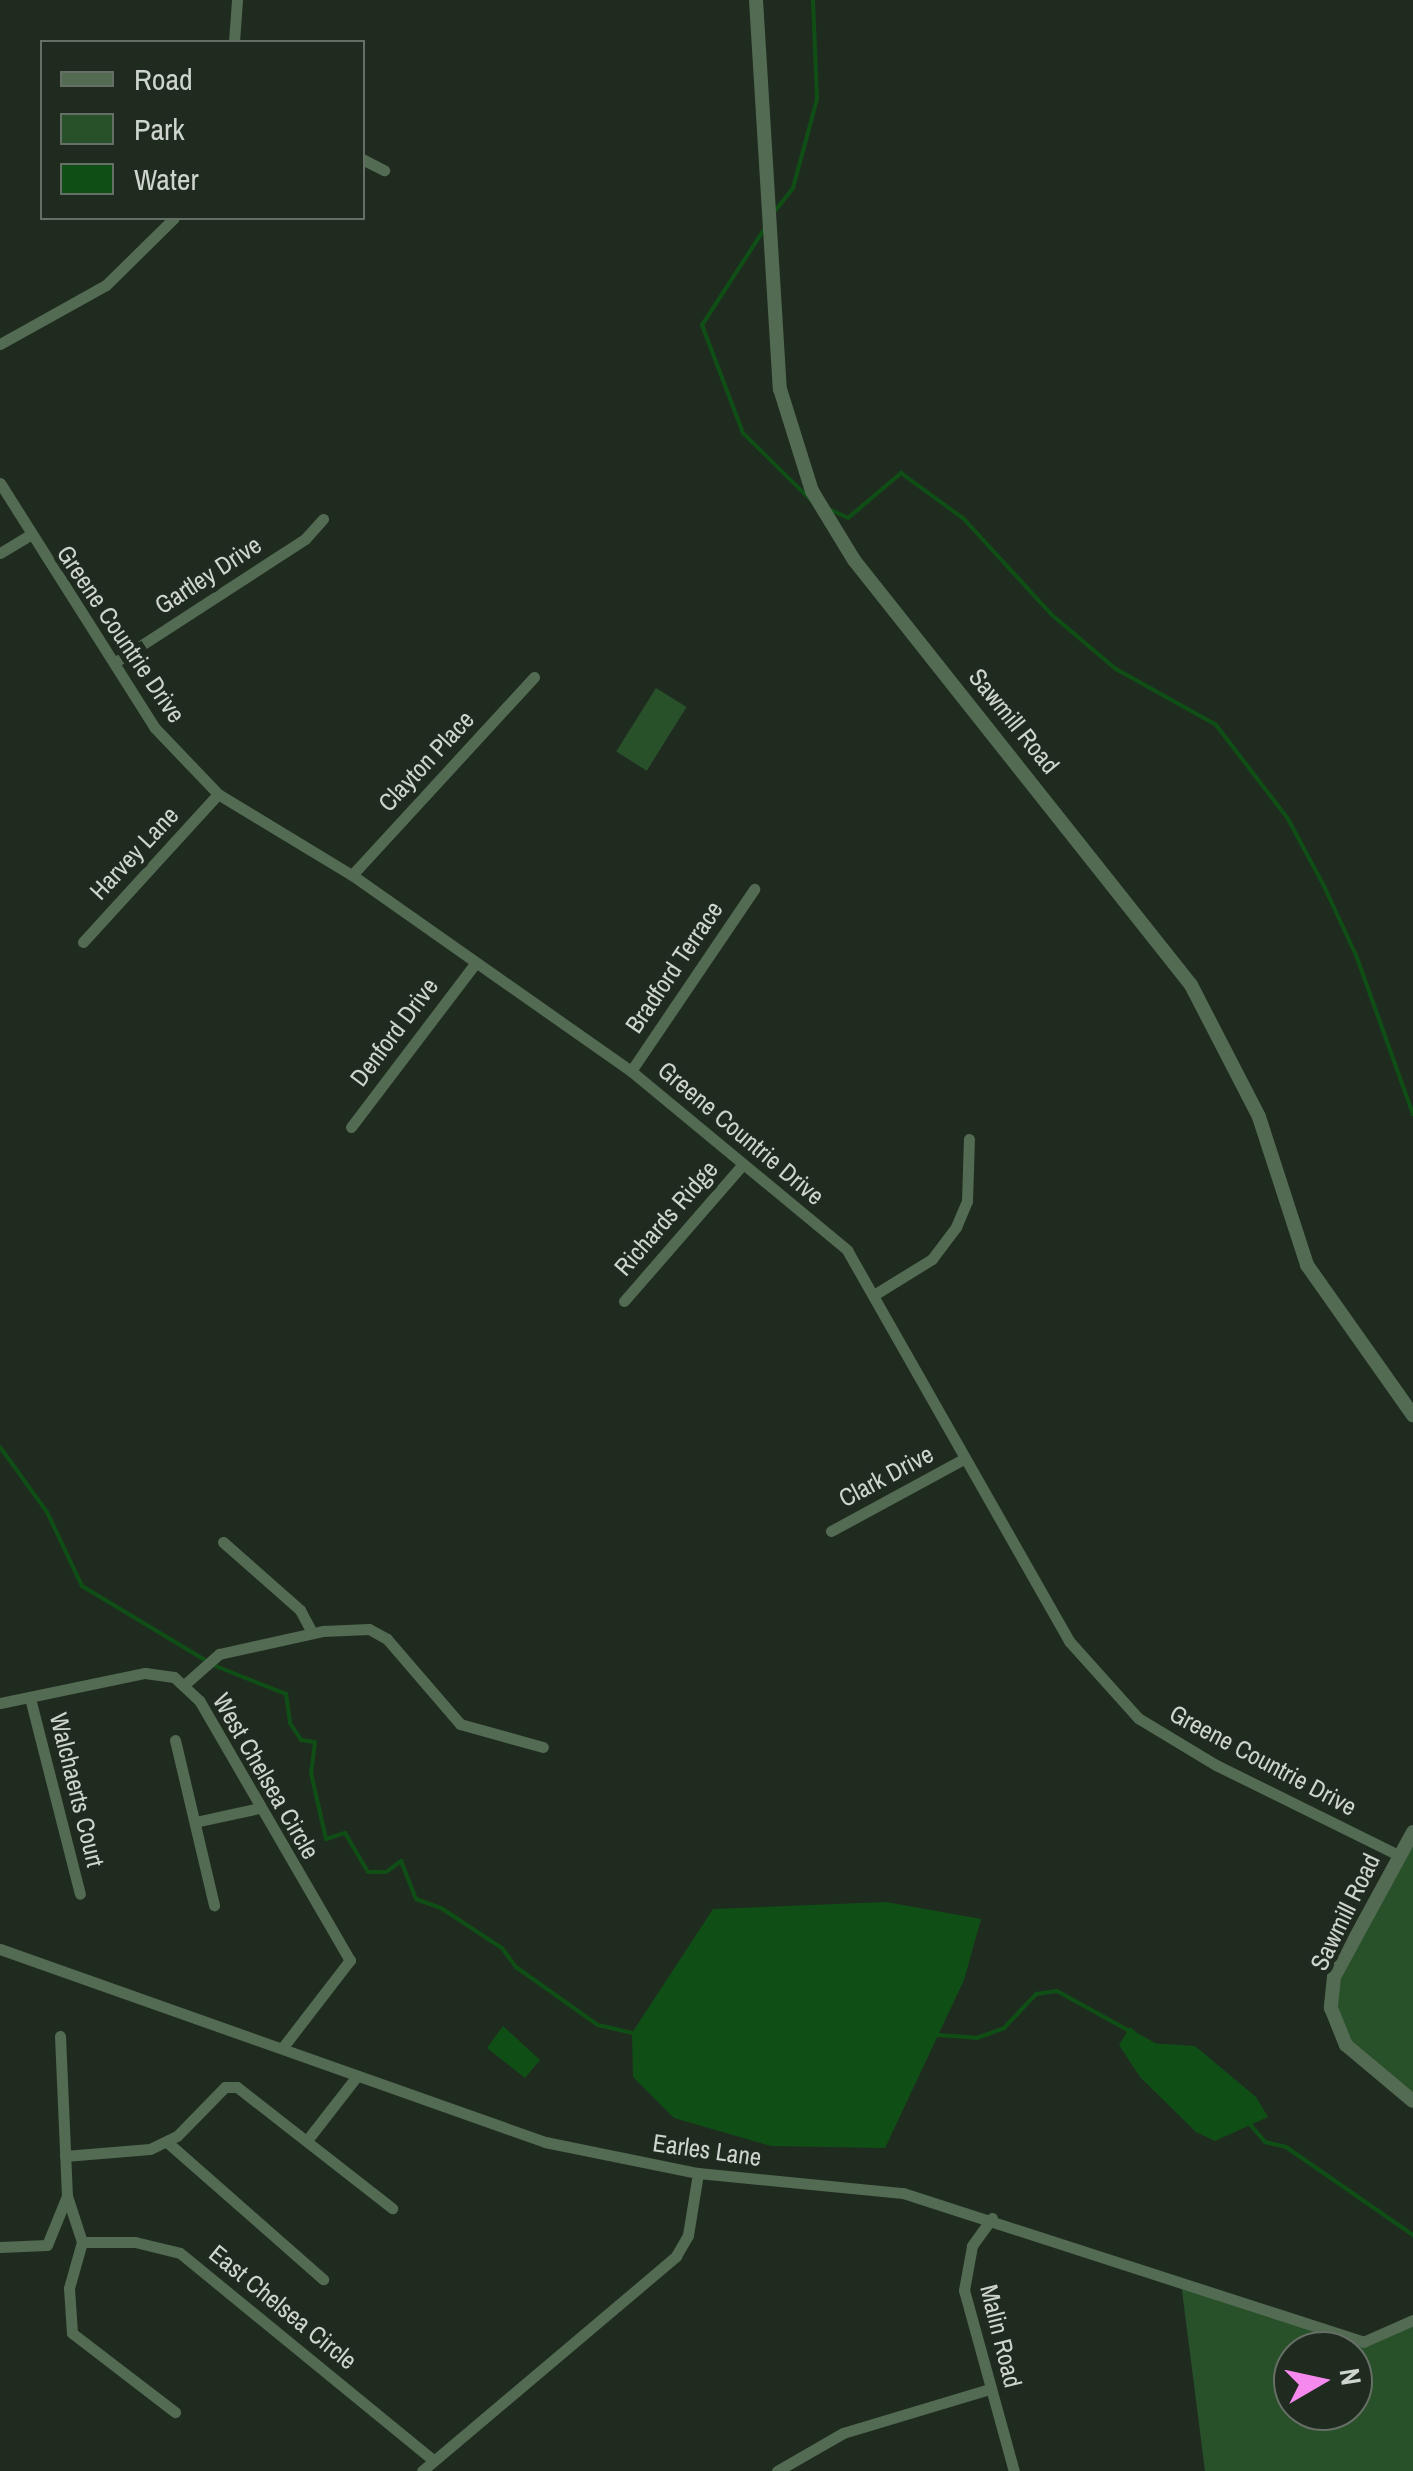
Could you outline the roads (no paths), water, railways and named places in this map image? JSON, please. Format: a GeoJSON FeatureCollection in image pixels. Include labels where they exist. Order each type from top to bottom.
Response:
{"type":"FeatureCollection","features":[{"type":"Feature","properties":{"kind":"street"},"geometry":{"type":"LineString","coordinates":[[234,40],[237,0]]}},
{"type":"Feature","properties":{"kind":"street","name":"Sawmill Road"},"geometry":{"type":"LineString","coordinates":[[756,0],[780,389],[812,490],[854,560],[1191,985],[1259,1117],[1306,1264],[1413,1415]]}},
{"type":"Feature","properties":{"kind":"street"},"geometry":{"type":"LineString","coordinates":[[365,160],[384,170]]}},
{"type":"Feature","properties":{"kind":"street"},"geometry":{"type":"LineString","coordinates":[[0,344],[106,286],[172,220]]}},
{"type":"Feature","properties":{"kind":"street","name":"Greene Countrie Drive"},"geometry":{"type":"LineString","coordinates":[[0,483],[28,536],[155,728],[218,794],[352,875],[474,965],[631,1070],[848,1250],[877,1293],[962,1460],[1070,1641],[1138,1718],[1216,1765],[1398,1855]]}},
{"type":"Feature","properties":{"kind":"street","name":"Gartley Drive"},"geometry":{"type":"LineString","coordinates":[[114,663],[305,539],[323,519]]}},
{"type":"Feature","properties":{"kind":"street"},"geometry":{"type":"LineString","coordinates":[[0,553],[28,536]]}},
{"type":"Feature","properties":{"kind":"street","name":"Clayton Place"},"geometry":{"type":"LineString","coordinates":[[352,875],[534,677]]}},
{"type":"Feature","properties":{"kind":"street","name":"Harvey Lane"},"geometry":{"type":"LineString","coordinates":[[82,942],[218,794]]}},
{"type":"Feature","properties":{"kind":"street","name":"Bradford Terrace"},"geometry":{"type":"LineString","coordinates":[[631,1070],[754,889]]}},
{"type":"Feature","properties":{"kind":"street","name":"Denford Drive"},"geometry":{"type":"LineString","coordinates":[[351,1127],[474,965]]}},
{"type":"Feature","properties":{"kind":"street"},"geometry":{"type":"LineString","coordinates":[[877,1293],[932,1258],[956,1227],[967,1201],[969,1139]]}},
{"type":"Feature","properties":{"kind":"street","name":"Richards Ridge"},"geometry":{"type":"LineString","coordinates":[[624,1301],[743,1164]]}},
{"type":"Feature","properties":{"kind":"street","name":"Clark Drive"},"geometry":{"type":"LineString","coordinates":[[831,1531],[962,1460]]}},
{"type":"Feature","properties":{"kind":"street"},"geometry":{"type":"LineString","coordinates":[[222,1542],[300,1610],[312,1633]]}},
{"type":"Feature","properties":{"kind":"street"},"geometry":{"type":"LineString","coordinates":[[184,1684],[220,1654],[356,1627],[379,1633],[460,1724],[543,1748]]}},
{"type":"Feature","properties":{"kind":"street","name":"West Chelsea Circle"},"geometry":{"type":"LineString","coordinates":[[0,1703],[131,1674],[165,1674],[184,1684],[350,1960],[284,2047]]}},
{"type":"Feature","properties":{"kind":"street","name":"Walchaerts Court"},"geometry":{"type":"LineString","coordinates":[[30,1698],[80,1894]]}},
{"type":"Feature","properties":{"kind":"street"},"geometry":{"type":"LineString","coordinates":[[175,1740],[214,1905]]}},
{"type":"Feature","properties":{"kind":"street"},"geometry":{"type":"LineString","coordinates":[[195,1822],[259,1808]]}},
{"type":"Feature","properties":{"kind":"street","name":"Sawmill Road"},"geometry":{"type":"LineString","coordinates":[[1413,1832],[1334,1978],[1331,2008],[1346,2046],[1413,2101]]}},
{"type":"Feature","properties":{"kind":"street","name":"Earles Lane"},"geometry":{"type":"LineString","coordinates":[[0,1948],[544,2142],[698,2173],[903,2193],[992,2218],[1343,2338],[1380,2339],[1413,2320]]}},
{"type":"Feature","properties":{"kind":"street"},"geometry":{"type":"LineString","coordinates":[[60,2036],[67,2196],[82,2242],[68,2288],[72,2333],[174,2412]]}},
{"type":"Feature","properties":{"kind":"street"},"geometry":{"type":"LineString","coordinates":[[308,2139],[357,2076]]}},
{"type":"Feature","properties":{"kind":"street"},"geometry":{"type":"LineString","coordinates":[[65,2156],[132,2152],[167,2142],[225,2087],[251,2093],[392,2208]]}},
{"type":"Feature","properties":{"kind":"street","name":"East Chelsea Circle"},"geometry":{"type":"LineString","coordinates":[[167,2142],[323,2280]]}},
{"type":"Feature","properties":{"kind":"street"},"geometry":{"type":"LineString","coordinates":[[422,2471],[676,2256],[688,2235],[698,2173]]}},
{"type":"Feature","properties":{"kind":"street"},"geometry":{"type":"LineString","coordinates":[[0,2247],[47,2245],[67,2196]]}},
{"type":"Feature","properties":{"kind":"street","name":"Malin Road"},"geometry":{"type":"LineString","coordinates":[[992,2218],[963,2275],[966,2312],[1014,2471]]}},
{"type":"Feature","properties":{"kind":"street","name":"East Chelsea Circle"},"geometry":{"type":"LineString","coordinates":[[82,2242],[136,2242],[180,2252],[433,2460]]}},
{"type":"Feature","properties":{"kind":"street"},"geometry":{"type":"LineString","coordinates":[[777,2471],[843,2433],[990,2389]]}},
{"type":"Feature","properties":{"kind":"water"},"geometry":{"type":"Polygon","coordinates":[[[886,1902],[981,1919],[964,1980],[885,2148],[771,2146],[674,2118],[633,2077],[632,2033],[713,1909],[886,1902]]]}},
{"type":"Feature","properties":{"kind":"water"},"geometry":{"type":"Polygon","coordinates":[[[503,2026],[540,2060],[525,2078],[487,2048],[503,2026]]]}},
{"type":"Feature","properties":{"kind":"water"},"geometry":{"type":"Polygon","coordinates":[[[1130,2027],[1149,2043],[1195,2046],[1256,2097],[1268,2117],[1215,2141],[1196,2132],[1140,2077],[1119,2045],[1130,2027]]]}},
{"type":"Feature","properties":{"kind":"waterway"},"geometry":{"type":"LineString","coordinates":[[775,211],[793,188],[817,99],[813,0]]}},
{"type":"Feature","properties":{"kind":"waterway"},"geometry":{"type":"LineString","coordinates":[[765,228],[702,325],[743,433],[813,502]]}},
{"type":"Feature","properties":{"kind":"waterway"},"geometry":{"type":"LineString","coordinates":[[831,510],[848,518],[901,473],[964,519],[1052,615],[1116,669],[1216,725],[1288,819],[1323,884],[1356,955],[1413,1114]]}},
{"type":"Feature","properties":{"kind":"waterway"},"geometry":{"type":"LineString","coordinates":[[0,1447],[47,1512],[82,1586],[205,1660]]}},
{"type":"Feature","properties":{"kind":"waterway"},"geometry":{"type":"LineString","coordinates":[[213,1665],[286,1694],[290,1723],[301,1740],[315,1742],[311,1773],[326,1839],[345,1833],[368,1872],[386,1872],[401,1861],[416,1899],[441,1908],[502,1948],[516,1967],[598,2025],[632,2033]]}},
{"type":"Feature","properties":{"kind":"waterway"},"geometry":{"type":"LineString","coordinates":[[938,2035],[977,2038],[1004,2028],[1036,1994],[1057,1991],[1155,2045]]}},
{"type":"Feature","properties":{"kind":"waterway"},"geometry":{"type":"LineString","coordinates":[[1247,2121],[1265,2142],[1286,2147],[1413,2235]]}}]}
